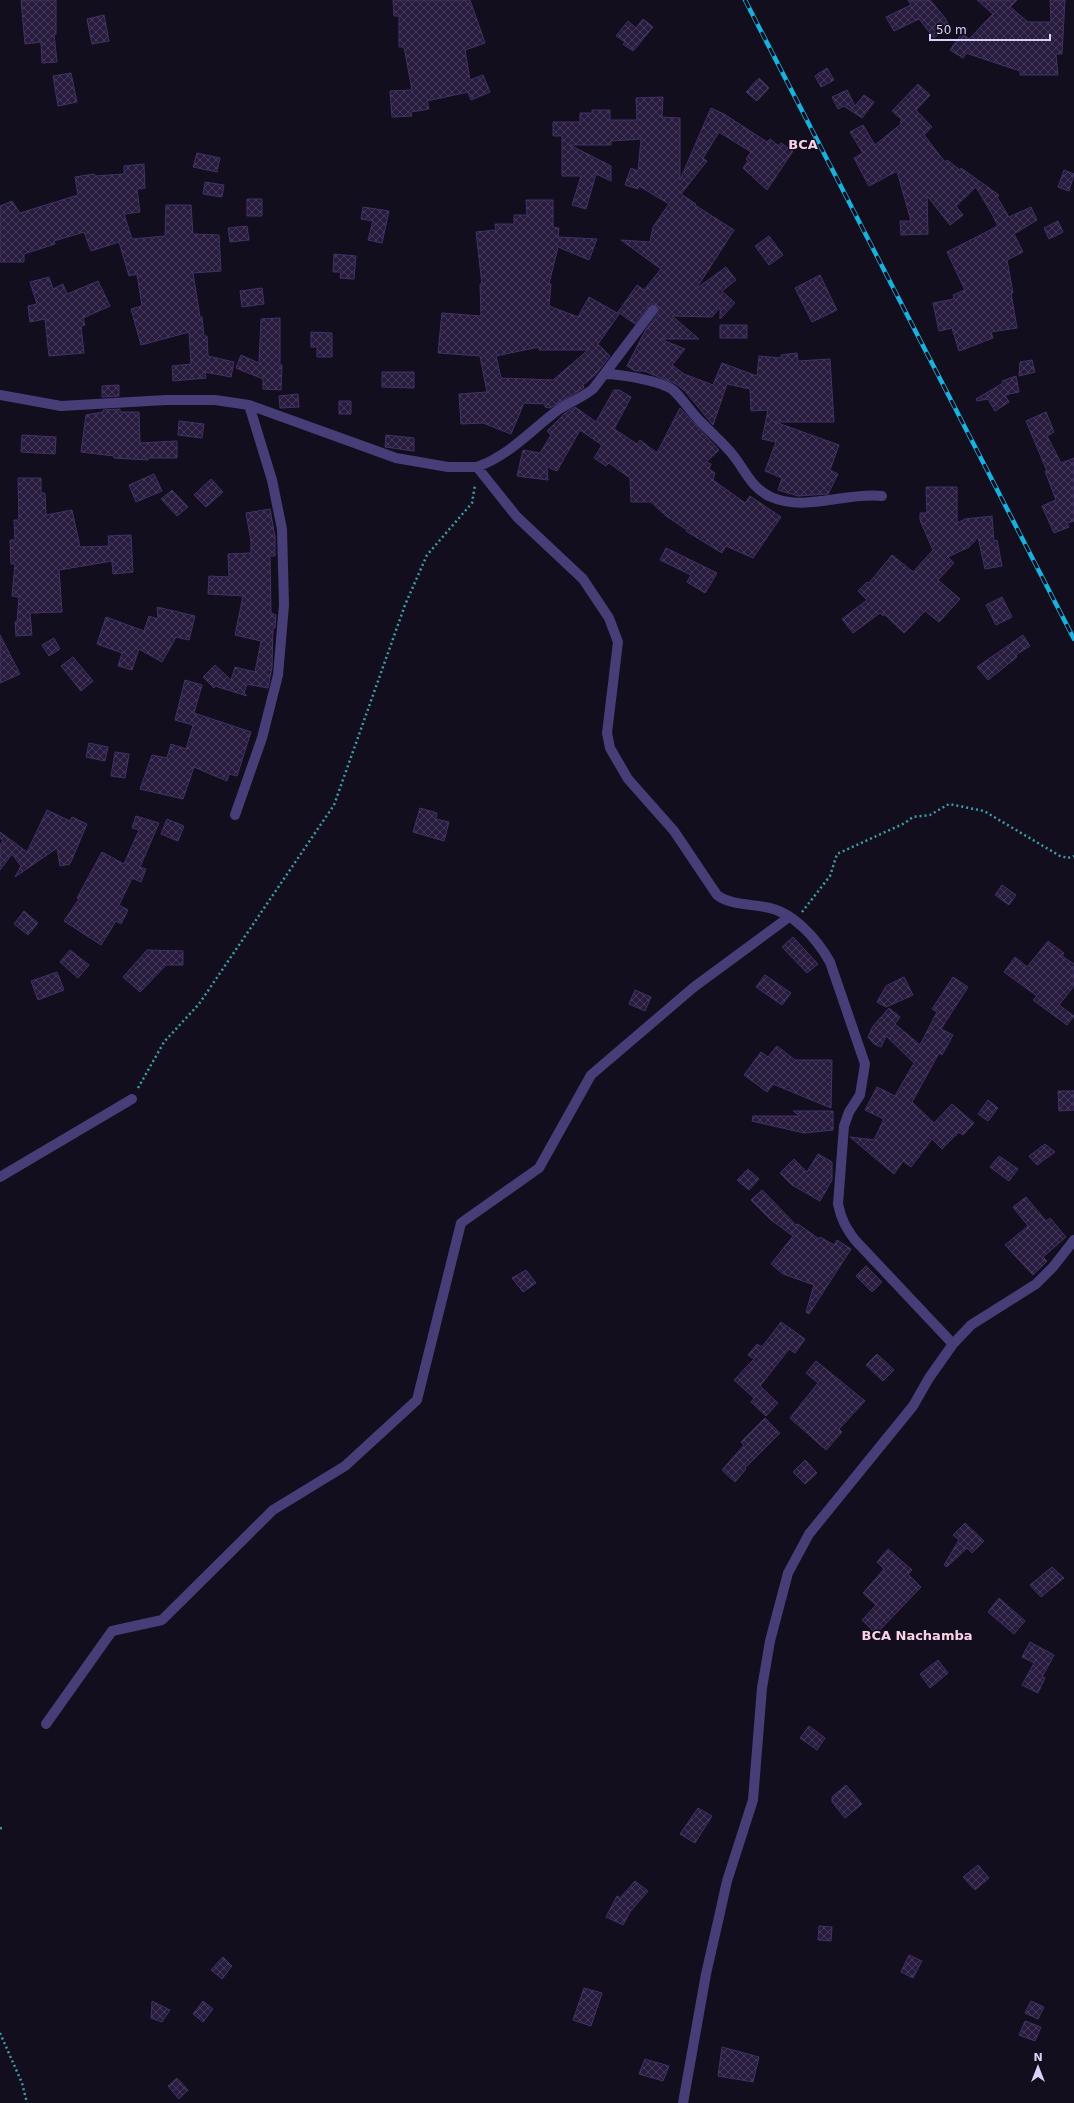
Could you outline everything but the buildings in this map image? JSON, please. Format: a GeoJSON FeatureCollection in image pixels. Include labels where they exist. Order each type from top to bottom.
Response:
{"type":"FeatureCollection","features":[{"type":"Feature","properties":{"kind":"street"},"geometry":{"type":"LineString","coordinates":[[0,395],[61,406],[166,400],[215,400],[250,405],[396,458],[448,467],[477,467],[491,462],[509,451],[559,409],[586,395],[605,374],[618,354],[653,310]]}},
{"type":"Feature","properties":{"kind":"street"},"geometry":{"type":"LineString","coordinates":[[605,374],[621,375],[657,383],[673,390],[733,455],[752,482],[769,496],[783,502],[820,501],[866,494],[882,496]]}},
{"type":"Feature","properties":{"kind":"street"},"geometry":{"type":"LineString","coordinates":[[235,814],[262,738],[278,675],[284,605],[282,529],[272,480],[250,405]]}},
{"type":"Feature","properties":{"kind":"street"},"geometry":{"type":"LineString","coordinates":[[477,467],[517,517],[583,579],[609,618],[618,642],[607,733],[614,757],[628,778],[674,831],[717,895],[728,901],[774,908],[789,917],[823,950],[830,962],[865,1064],[863,1084],[844,1126],[838,1204],[841,1217],[845,1226],[855,1240],[952,1344]]}},
{"type":"Feature","properties":{"kind":"street"},"geometry":{"type":"LineString","coordinates":[[46,1724],[112,1631],[162,1620],[273,1510],[345,1466],[417,1400],[461,1223],[539,1168],[591,1074],[694,987],[789,917]]}},
{"type":"Feature","properties":{"kind":"street"},"geometry":{"type":"LineString","coordinates":[[0,1177],[132,1099]]}},
{"type":"Feature","properties":{"kind":"street"},"geometry":{"type":"LineString","coordinates":[[683,2103],[706,1974],[727,1881],[753,1800],[762,1688],[770,1641],[788,1573],[813,1529],[913,1406],[929,1378],[952,1344],[971,1325],[1036,1284],[1054,1267],[1074,1240]]}},
{"type":"Feature","properties":{"kind":"path"},"geometry":{"type":"LineString","coordinates":[[132,1099],[164,1042],[199,1004],[334,805],[405,605],[427,555],[472,503],[477,467]]}},
{"type":"Feature","properties":{"kind":"path"},"geometry":{"type":"LineString","coordinates":[[789,917],[801,914],[830,876],[837,854],[913,817],[930,815],[949,804],[984,811],[1060,856],[1068,858],[1074,856]]}},
{"type":"Feature","properties":{"kind":"path"},"geometry":{"type":"LineString","coordinates":[[0,1828],[4,1829]]}},
{"type":"Feature","properties":{"kind":"path"},"geometry":{"type":"LineString","coordinates":[[0,2033],[22,2083],[27,2103]]}},
{"type":"Feature","properties":{"kind":"railway"},"geometry":{"type":"LineString","coordinates":[[745,0],[1074,639]]}},
{"type":"Feature","properties":{"kind":"district","name":"BCA"},"geometry":{"type":"Point","coordinates":[803,144]}},
{"type":"Feature","properties":{"kind":"district","name":"BCA Nachamba"},"geometry":{"type":"Point","coordinates":[917,1635]}}]}
